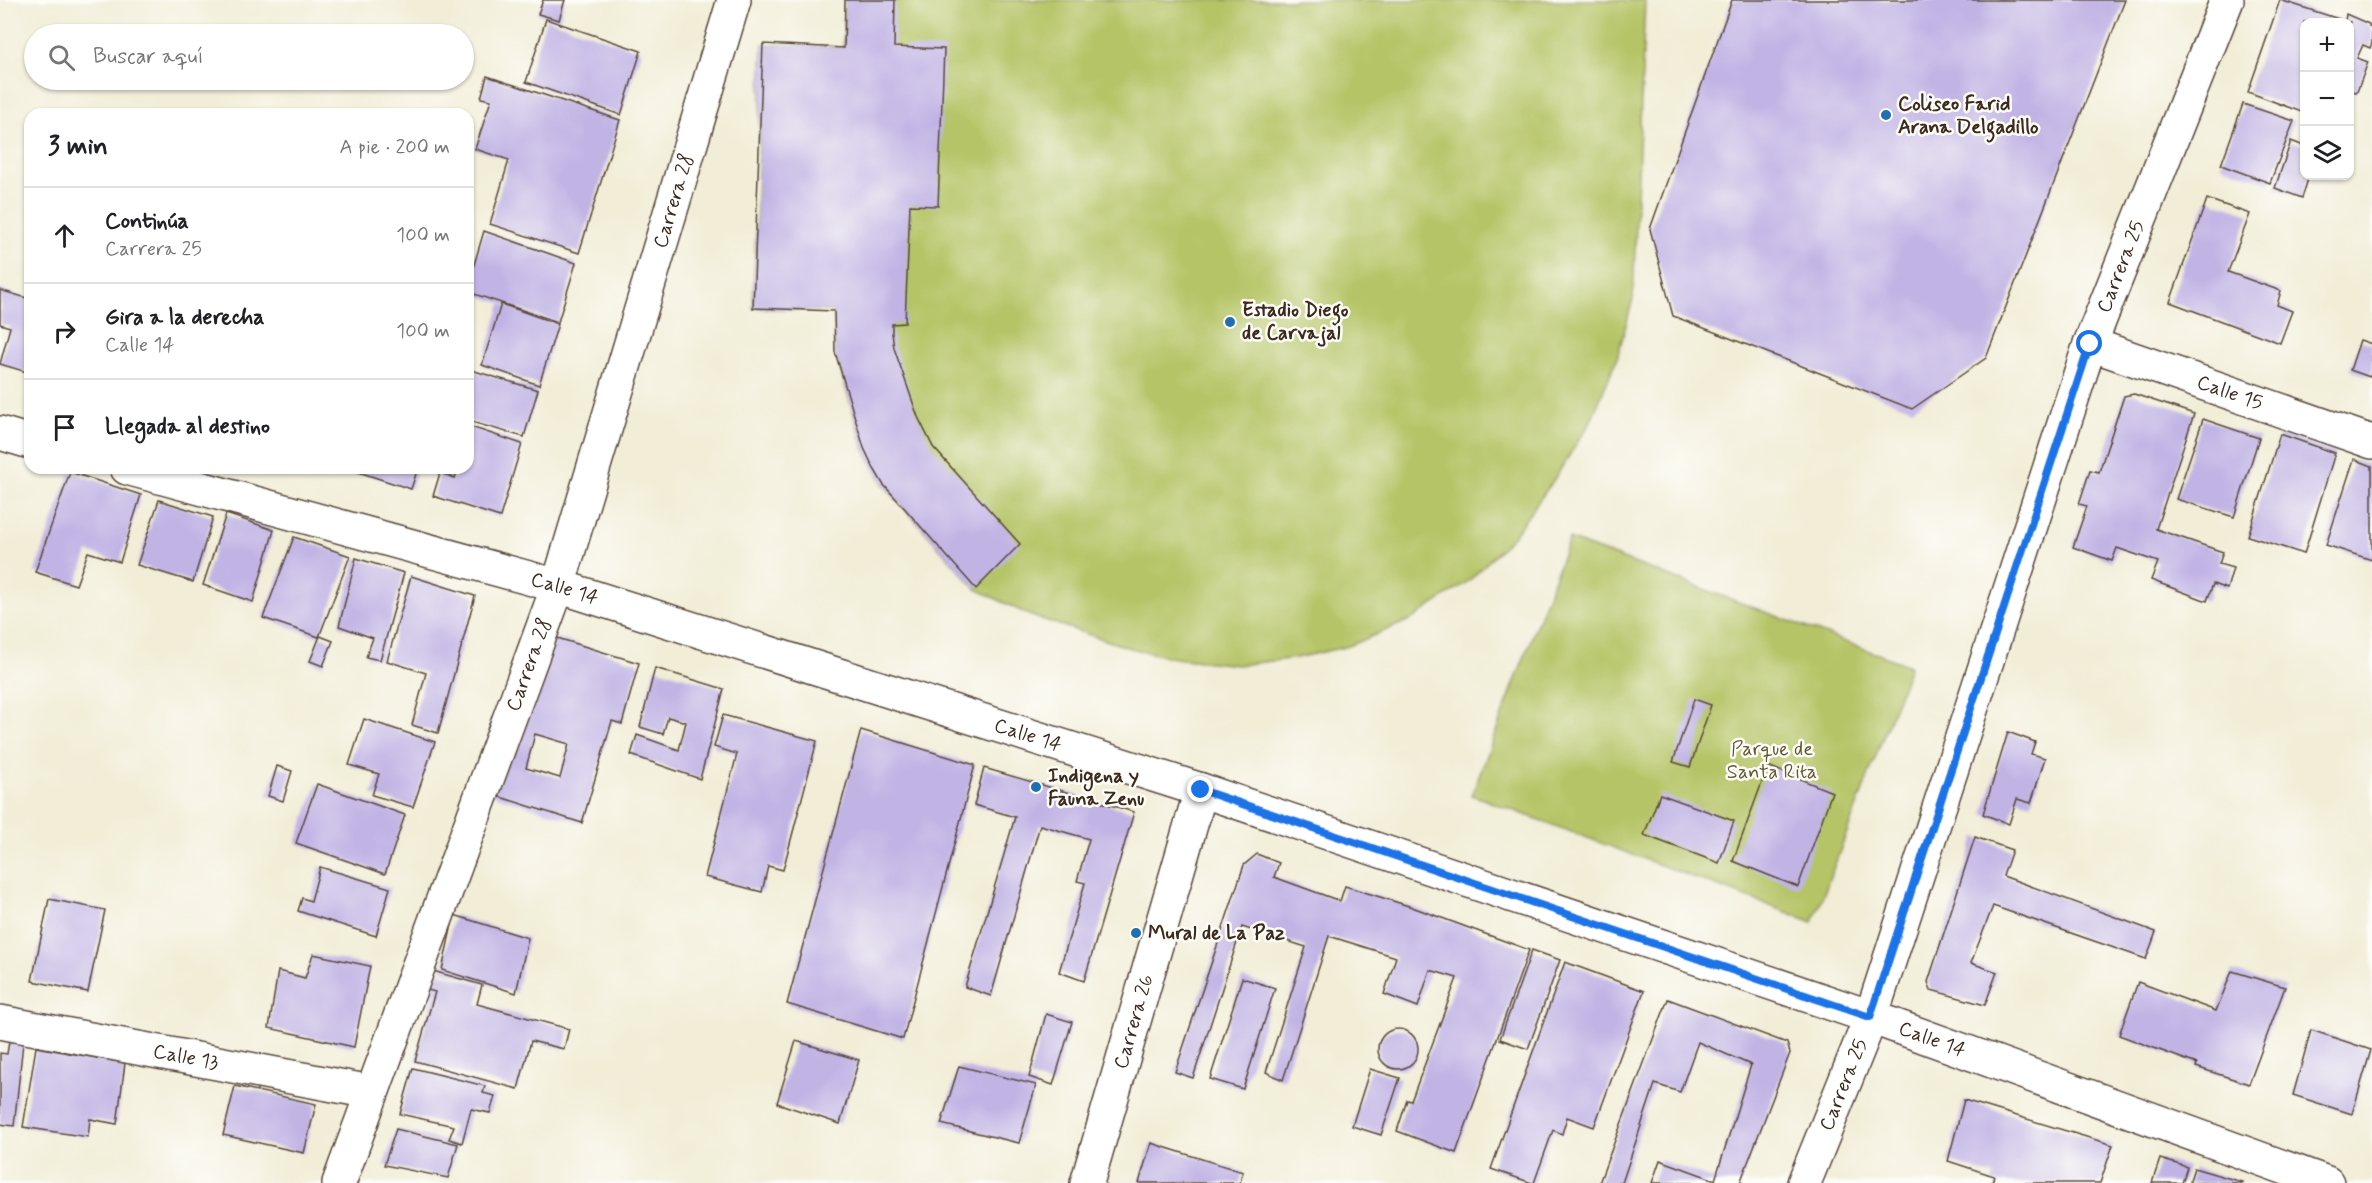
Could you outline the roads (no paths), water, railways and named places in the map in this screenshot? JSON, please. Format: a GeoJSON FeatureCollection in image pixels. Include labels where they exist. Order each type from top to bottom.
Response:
{"type":"FeatureCollection","features":[{"type":"Feature","properties":{"kind":"street","name":"Carrera 28"},"geometry":{"type":"LineString","coordinates":[[339,1183],[558,586],[734,0]]}},
{"type":"Feature","properties":{"kind":"street","name":"Carrera 25"},"geometry":{"type":"LineString","coordinates":[[1804,1183],[1870,1017],[2090,344],[2227,0]]}},
{"type":"Feature","properties":{"kind":"street","name":"Calle 15"},"geometry":{"type":"LineString","coordinates":[[2090,344],[2372,442]]}},
{"type":"Feature","properties":{"kind":"street"},"geometry":{"type":"LineString","coordinates":[[0,434],[24,440]]}},
{"type":"Feature","properties":{"kind":"street","name":"Calle 14"},"geometry":{"type":"LineString","coordinates":[[149,474],[558,586],[1201,790],[1870,1017],[2327,1183]]}},
{"type":"Feature","properties":{"kind":"street","name":"Carrera 26"},"geometry":{"type":"LineString","coordinates":[[1087,1183],[1201,790]]}},
{"type":"Feature","properties":{"kind":"street","name":"Calle 13"},"geometry":{"type":"LineString","coordinates":[[0,1022],[371,1092]]}},
{"type":"Feature","properties":{"kind":"place","name":"Coliseo Farid Arana Delgadillo"},"geometry":{"type":"Point","coordinates":[1886,115]}},
{"type":"Feature","properties":{"kind":"place","name":"Estadio Diego de Carvajal"},"geometry":{"type":"Point","coordinates":[1230,322]}},
{"type":"Feature","properties":{"kind":"place","name":"Indigena y Fauna Zenu"},"geometry":{"type":"Point","coordinates":[1036,787]}},
{"type":"Feature","properties":{"kind":"place","name":"Mural de La Paz"},"geometry":{"type":"Point","coordinates":[1136,933]}},
{"type":"Feature","properties":{"kind":"park label","name":"Parque de Santa Rita"},"geometry":{"type":"Point","coordinates":[1772,760]}}]}
